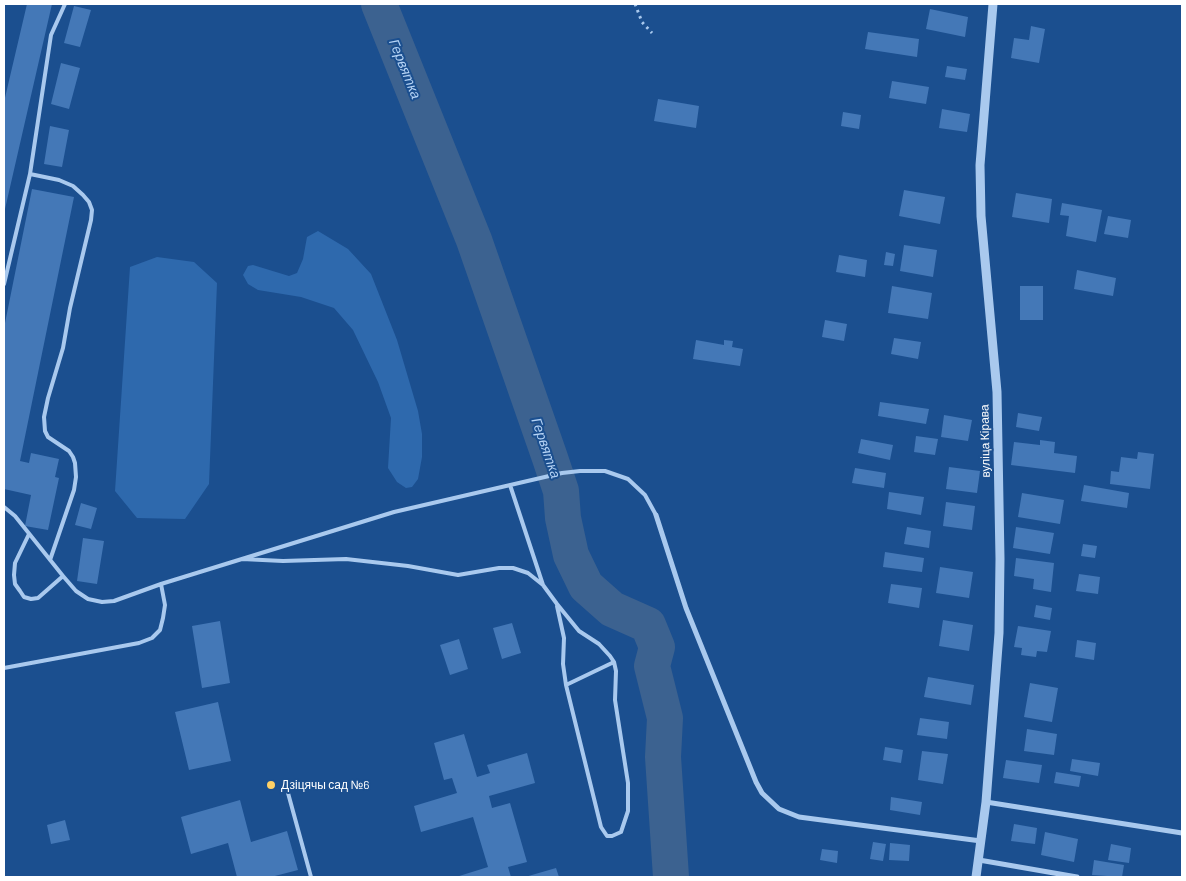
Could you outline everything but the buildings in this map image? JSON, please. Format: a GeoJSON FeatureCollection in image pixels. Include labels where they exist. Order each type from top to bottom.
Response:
{"type":"FeatureCollection","features":[{"type":"Feature","properties":{"kind":"street","name":"вуліца Кірава"},"geometry":{"type":"LineString","coordinates":[[976,877],[986,802],[999,624],[997,392],[981,216],[980,165],[993,4]]}},
{"type":"Feature","properties":{"kind":"street"},"geometry":{"type":"LineString","coordinates":[[656,515],[686,608],[762,793],[779,809],[799,817],[981,841]]}},
{"type":"Feature","properties":{"kind":"street"},"geometry":{"type":"LineString","coordinates":[[986,802],[1182,833]]}},
{"type":"Feature","properties":{"kind":"street"},"geometry":{"type":"LineString","coordinates":[[979,860],[1077,877]]}},
{"type":"Feature","properties":{"kind":"lane"},"geometry":{"type":"LineString","coordinates":[[4,284],[30,174],[51,35],[65,4]]}},
{"type":"Feature","properties":{"kind":"lane"},"geometry":{"type":"LineString","coordinates":[[30,174],[59,180],[73,186],[84,195],[92,210],[63,348],[44,417],[45,431],[48,437],[69,451],[73,456],[76,477],[74,490],[50,560]]}},
{"type":"Feature","properties":{"kind":"lane"},"geometry":{"type":"LineString","coordinates":[[4,507],[15,516],[76,591],[88,599],[102,602],[114,601],[162,584],[394,512],[562,473],[605,471],[628,480],[645,495],[656,515]]}},
{"type":"Feature","properties":{"kind":"lane"},"geometry":{"type":"LineString","coordinates":[[510,485],[543,585]]}},
{"type":"Feature","properties":{"kind":"lane"},"geometry":{"type":"LineString","coordinates":[[30,534],[15,563],[15,584],[20,592],[24,597],[38,598],[63,576]]}},
{"type":"Feature","properties":{"kind":"lane"},"geometry":{"type":"LineString","coordinates":[[242,560],[346,559],[408,566],[458,575],[498,568],[513,568],[528,573],[543,585],[579,631],[599,644],[614,662],[616,671],[614,700],[628,783],[628,811],[621,832],[612,836],[607,836],[601,827],[566,685],[563,664],[564,638],[557,604]]}},
{"type":"Feature","properties":{"kind":"lane"},"geometry":{"type":"LineString","coordinates":[[4,668],[139,644],[152,638],[160,630],[163,618],[165,605],[162,584]]}},
{"type":"Feature","properties":{"kind":"lane"},"geometry":{"type":"LineString","coordinates":[[566,685],[614,662]]}},
{"type":"Feature","properties":{"kind":"lane"},"geometry":{"type":"LineString","coordinates":[[288,793],[311,877]]}},
{"type":"Feature","properties":{"kind":"path"},"geometry":{"type":"LineString","coordinates":[[635,4],[642,22],[652,33]]}},
{"type":"Feature","properties":{"kind":"shaded area"},"geometry":{"type":"Polygon","coordinates":[[[318,231],[348,249],[371,274],[397,340],[418,411],[422,434],[422,457],[418,479],[412,487],[406,488],[397,482],[388,468],[391,418],[378,382],[353,330],[334,308],[301,297],[258,290],[248,284],[243,275],[248,266],[253,265],[289,276],[297,273],[303,259],[307,237],[318,231]]]}},
{"type":"Feature","properties":{"kind":"shaded area"},"geometry":{"type":"Polygon","coordinates":[[[157,257],[194,262],[217,283],[209,484],[185,519],[137,518],[115,491],[130,267],[157,257]]]}},
{"type":"Feature","properties":{"kind":"waterway","name":"Гервятка"},"geometry":{"type":"LineString","coordinates":[[379,4],[474,240],[550,458],[561,491],[563,518],[571,555],[586,586],[612,609],[648,625],[657,647],[652,666],[665,718],[663,757],[671,877]]}},
{"type":"Feature","properties":{"kind":"place","name":"Дзіцячы сад №6"},"geometry":{"type":"Point","coordinates":[271,785]}}]}
